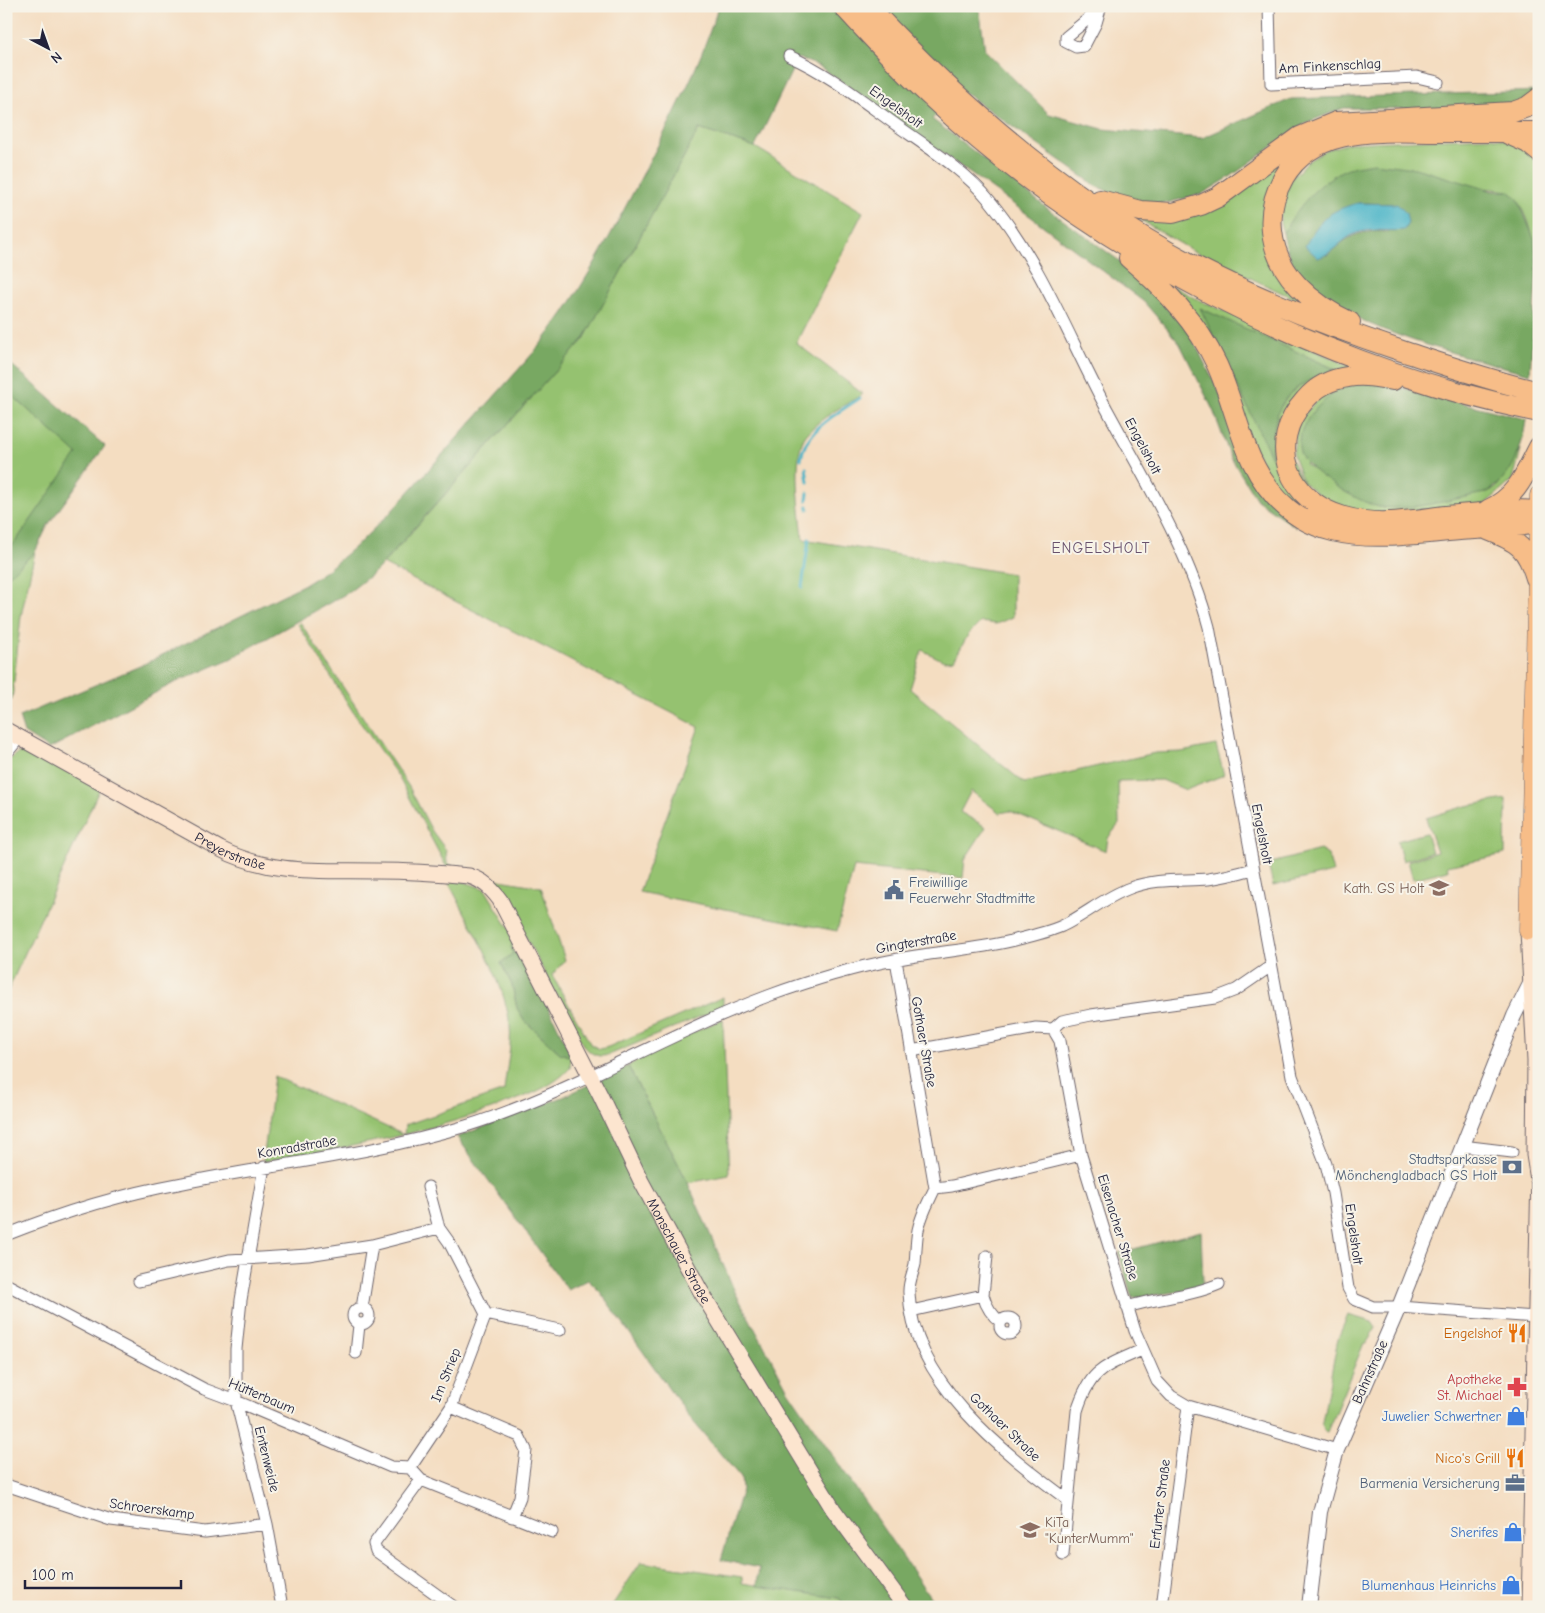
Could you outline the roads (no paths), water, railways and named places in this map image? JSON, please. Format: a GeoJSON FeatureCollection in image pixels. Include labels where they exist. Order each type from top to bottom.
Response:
{"type":"FeatureCollection","features":[{"type":"Feature","properties":{"kind":"highway"},"geometry":{"type":"LineString","coordinates":[[843,6],[930,96],[1022,173],[1077,214],[1144,271],[1187,316],[1217,365],[1253,464],[1273,494],[1299,518],[1323,530],[1368,537],[1477,521],[1511,496],[1522,482],[1539,447]]}},
{"type":"Feature","properties":{"kind":"highway"},"geometry":{"type":"LineString","coordinates":[[868,6],[916,58],[971,108],[1059,180],[1130,228],[1214,276],[1270,302],[1354,335],[1431,361],[1495,382],[1539,392]]}},
{"type":"Feature","properties":{"kind":"highway"},"geometry":{"type":"LineString","coordinates":[[1059,180],[1105,202],[1141,211],[1173,213],[1201,205],[1218,197],[1300,137],[1336,122],[1513,112],[1527,107],[1539,98]]}},
{"type":"Feature","properties":{"kind":"highway"},"geometry":{"type":"LineString","coordinates":[[1484,113],[1539,116]]}},
{"type":"Feature","properties":{"kind":"highway"},"geometry":{"type":"LineString","coordinates":[[1431,361],[1340,318],[1323,307],[1297,284],[1282,263],[1272,236],[1271,222],[1275,193],[1288,170],[1299,158],[1317,145],[1343,136],[1377,132],[1539,132]]}},
{"type":"Feature","properties":{"kind":"highway"},"geometry":{"type":"LineString","coordinates":[[1502,132],[1528,143],[1539,152]]}},
{"type":"Feature","properties":{"kind":"highway"},"geometry":{"type":"LineString","coordinates":[[1077,214],[1165,269],[1278,326],[1378,366],[1491,402],[1539,412]]}},
{"type":"Feature","properties":{"kind":"highway"},"geometry":{"type":"LineString","coordinates":[[1452,390],[1369,376],[1347,377],[1328,382],[1310,395],[1294,414],[1286,432],[1285,454],[1291,475],[1305,495],[1323,509],[1342,517],[1362,522],[1477,521],[1538,517]]}},
{"type":"Feature","properties":{"kind":"highway"},"geometry":{"type":"LineString","coordinates":[[1477,521],[1522,547],[1528,554],[1536,578]]}},
{"type":"Feature","properties":{"kind":"main road"},"geometry":{"type":"LineString","coordinates":[[1529,1607],[1537,1317],[1538,1177],[1534,1155],[1535,1061],[1528,932],[1539,495]]}},
{"type":"Feature","properties":{"kind":"main road","name":"Preyerstraße"},"geometry":{"type":"LineString","coordinates":[[13,734],[220,849],[257,865],[294,870],[447,874],[468,876],[481,881]]}},
{"type":"Feature","properties":{"kind":"main road","name":"Monschauer Straße"},"geometry":{"type":"LineString","coordinates":[[481,881],[500,900],[590,1076],[641,1181],[700,1290],[743,1364],[834,1509],[905,1607]]}},
{"type":"Feature","properties":{"kind":"street"},"geometry":{"type":"LineString","coordinates":[[1096,6],[1088,20],[1066,37],[1066,42],[1076,47],[1084,46],[1096,23],[1101,6]]}},
{"type":"Feature","properties":{"kind":"street","name":"Am Finkenschlag"},"geometry":{"type":"LineString","coordinates":[[1269,6],[1271,84],[1417,77],[1438,82]]}},
{"type":"Feature","properties":{"kind":"street","name":"Engelsholt"},"geometry":{"type":"LineString","coordinates":[[789,56],[827,76],[970,180],[990,201],[1034,267],[1060,314],[1100,397],[1189,567],[1201,598],[1209,627],[1292,1076],[1326,1164],[1333,1192],[1348,1288],[1354,1299],[1373,1307],[1399,1307],[1537,1317]]}},
{"type":"Feature","properties":{"kind":"street"},"geometry":{"type":"LineString","coordinates":[[6,754],[13,734]]}},
{"type":"Feature","properties":{"kind":"street","name":"Gingterstraße"},"geometry":{"type":"LineString","coordinates":[[590,1076],[677,1033],[767,997],[821,978],[896,960],[1010,942],[1061,927],[1109,897],[1132,887],[1165,880],[1210,879],[1253,870]]}},
{"type":"Feature","properties":{"kind":"street","name":"Bahnstraße"},"geometry":{"type":"LineString","coordinates":[[1518,1008],[1523,986],[1528,932]]}},
{"type":"Feature","properties":{"kind":"street","name":"Bahnstraße"},"geometry":{"type":"LineString","coordinates":[[1309,1607],[1320,1512],[1337,1450],[1399,1307],[1518,1008],[1531,982],[1539,957]]}},
{"type":"Feature","properties":{"kind":"street","name":"Gothaer Straße"},"geometry":{"type":"LineString","coordinates":[[896,960],[910,1051],[935,1188],[918,1229],[908,1292],[922,1348],[941,1383],[978,1426],[1031,1472],[1068,1500]]}},
{"type":"Feature","properties":{"kind":"street"},"geometry":{"type":"LineString","coordinates":[[910,1051],[1036,1028],[1054,1029],[1062,1021],[1091,1015],[1215,998],[1236,990],[1272,966]]}},
{"type":"Feature","properties":{"kind":"street","name":"Eisenacher Straße"},"geometry":{"type":"LineString","coordinates":[[1054,1029],[1060,1041],[1081,1155],[1127,1307],[1142,1350],[1157,1381],[1171,1396],[1188,1406],[1337,1450]]}},
{"type":"Feature","properties":{"kind":"street","name":"Konradstraße"},"geometry":{"type":"LineString","coordinates":[[6,1235],[79,1209],[130,1195],[264,1168],[400,1145],[470,1125],[590,1076]]}},
{"type":"Feature","properties":{"kind":"street"},"geometry":{"type":"LineString","coordinates":[[1462,1146],[1512,1152]]}},
{"type":"Feature","properties":{"kind":"street"},"geometry":{"type":"LineString","coordinates":[[935,1188],[952,1186],[1081,1155]]}},
{"type":"Feature","properties":{"kind":"street","name":"Entenweide"},"geometry":{"type":"LineString","coordinates":[[264,1168],[248,1259],[236,1349],[236,1401],[267,1524],[282,1607]]}},
{"type":"Feature","properties":{"kind":"street"},"geometry":{"type":"LineString","coordinates":[[428,1187],[439,1228],[449,1242],[486,1314],[560,1330]]}},
{"type":"Feature","properties":{"kind":"street"},"geometry":{"type":"LineString","coordinates":[[139,1281],[229,1260],[308,1255],[372,1245],[439,1228]]}},
{"type":"Feature","properties":{"kind":"street"},"geometry":{"type":"LineString","coordinates":[[356,1353],[360,1325],[353,1320],[353,1313],[362,1308],[372,1245]]}},
{"type":"Feature","properties":{"kind":"street"},"geometry":{"type":"LineString","coordinates":[[987,1256],[983,1295],[986,1306],[995,1318],[1001,1322]]}},
{"type":"Feature","properties":{"kind":"street","name":"Hütterbaum"},"geometry":{"type":"LineString","coordinates":[[6,1284],[204,1389],[391,1467],[410,1468]]}},
{"type":"Feature","properties":{"kind":"street"},"geometry":{"type":"LineString","coordinates":[[1127,1307],[1148,1300],[1198,1293],[1219,1284]]}},
{"type":"Feature","properties":{"kind":"street"},"geometry":{"type":"LineString","coordinates":[[911,1310],[983,1295]]}},
{"type":"Feature","properties":{"kind":"street","name":"Im Striep"},"geometry":{"type":"LineString","coordinates":[[410,1468],[451,1407],[486,1314]]}},
{"type":"Feature","properties":{"kind":"street"},"geometry":{"type":"LineString","coordinates":[[1063,1555],[1076,1411],[1082,1394],[1098,1370],[1142,1350]]}},
{"type":"Feature","properties":{"kind":"street","name":"Erfurter Straße"},"geometry":{"type":"LineString","coordinates":[[1162,1607],[1188,1406]]}},
{"type":"Feature","properties":{"kind":"street"},"geometry":{"type":"LineString","coordinates":[[451,1407],[519,1436],[526,1450],[520,1497],[512,1517]]}},
{"type":"Feature","properties":{"kind":"street"},"geometry":{"type":"LineString","coordinates":[[410,1468],[421,1480],[552,1532]]}},
{"type":"Feature","properties":{"kind":"street"},"geometry":{"type":"LineString","coordinates":[[421,1480],[374,1544],[376,1551],[454,1607]]}},
{"type":"Feature","properties":{"kind":"street","name":"Schroerskamp"},"geometry":{"type":"LineString","coordinates":[[6,1485],[111,1520],[205,1532],[267,1524]]}},
{"type":"Feature","properties":{"kind":"water"},"geometry":{"type":"Polygon","coordinates":[[[1358,203],[1397,204],[1406,213],[1408,223],[1404,230],[1357,233],[1318,258],[1305,246],[1315,229],[1326,217],[1339,209],[1358,203]]]}},
{"type":"Feature","properties":{"kind":"waterway"},"geometry":{"type":"LineString","coordinates":[[801,459],[803,449],[815,431],[832,416],[860,398]]}},
{"type":"Feature","properties":{"kind":"waterway"},"geometry":{"type":"LineString","coordinates":[[806,468],[808,482]]}},
{"type":"Feature","properties":{"kind":"waterway"},"geometry":{"type":"LineString","coordinates":[[807,500],[808,493]]}},
{"type":"Feature","properties":{"kind":"waterway"},"geometry":{"type":"LineString","coordinates":[[802,587],[809,539]]}},
{"type":"Feature","properties":{"kind":"place","name":"Kath. GS Holt"},"geometry":{"type":"Point","coordinates":[1439,888]}},
{"type":"Feature","properties":{"kind":"place","name":"Freiwillige Feuerwehr Stadtmitte"},"geometry":{"type":"Point","coordinates":[894,890]}},
{"type":"Feature","properties":{"kind":"place","name":"Stadtsparkasse Mönchengladbach GS Holt"},"geometry":{"type":"Point","coordinates":[1512,1167]}},
{"type":"Feature","properties":{"kind":"place","name":"Engelshof"},"geometry":{"type":"Point","coordinates":[1517,1333]}},
{"type":"Feature","properties":{"kind":"place","name":"Apotheke St. Michael"},"geometry":{"type":"Point","coordinates":[1517,1387]}},
{"type":"Feature","properties":{"kind":"place","name":"Juwelier Schwertner"},"geometry":{"type":"Point","coordinates":[1516,1416]}},
{"type":"Feature","properties":{"kind":"place","name":"Nico's Grill"},"geometry":{"type":"Point","coordinates":[1515,1458]}},
{"type":"Feature","properties":{"kind":"place","name":"Barmenia Versicherung"},"geometry":{"type":"Point","coordinates":[1515,1483]}},
{"type":"Feature","properties":{"kind":"place","name":"KiTa \"KunterMumm\""},"geometry":{"type":"Point","coordinates":[1030,1530]}},
{"type":"Feature","properties":{"kind":"place","name":"Sherifes"},"geometry":{"type":"Point","coordinates":[1513,1532]}},
{"type":"Feature","properties":{"kind":"place","name":"Blumenhaus Heinrichs"},"geometry":{"type":"Point","coordinates":[1511,1585]}},
{"type":"Feature","properties":{"kind":"district","name":"ENGELSHOLT"},"geometry":{"type":"Point","coordinates":[1101,548]}}]}
